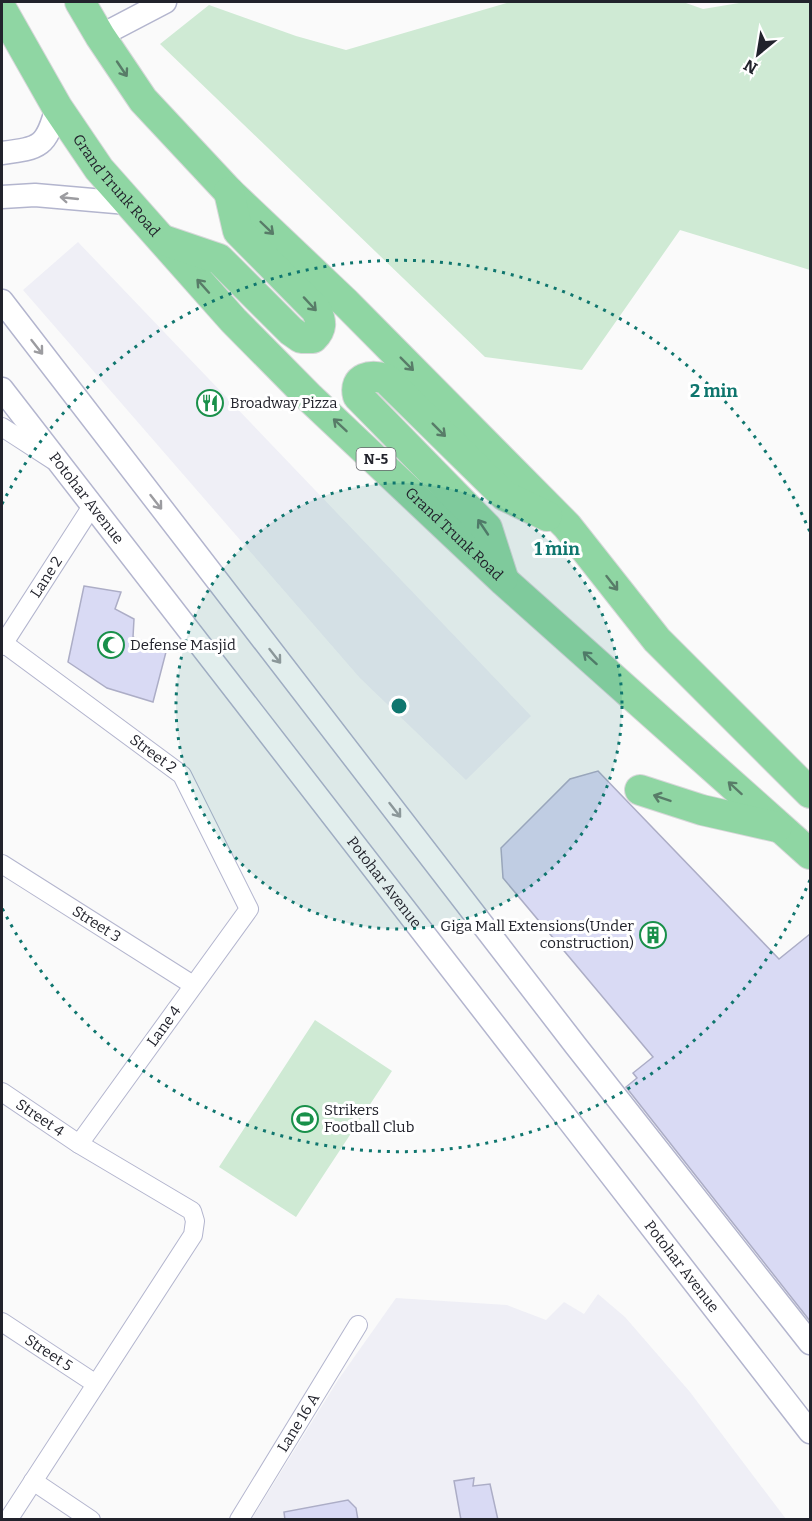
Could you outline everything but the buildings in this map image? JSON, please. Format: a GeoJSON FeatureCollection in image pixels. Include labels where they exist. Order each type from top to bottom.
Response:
{"type":"FeatureCollection","features":[{"type":"Feature","properties":{"kind":"highway"},"geometry":{"type":"LineString","coordinates":[[80,2],[143,100],[229,192],[346,303],[567,526],[657,640],[810,793]]}},
{"type":"Feature","properties":{"kind":"highway","name":"Grand Trunk Road"},"geometry":{"type":"LineString","coordinates":[[2,10],[57,107],[99,169],[233,320],[310,398],[504,581],[810,854]]}},
{"type":"Feature","properties":{"kind":"highway"},"geometry":{"type":"LineString","coordinates":[[160,239],[219,259],[291,332],[301,338],[313,338],[319,332],[321,320],[316,310],[238,231],[229,192]]}},
{"type":"Feature","properties":{"kind":"highway"},"geometry":{"type":"LineString","coordinates":[[504,581],[487,528],[358,396],[356,390],[359,382],[366,376],[386,379],[505,496],[567,526]]}},
{"type":"Feature","properties":{"kind":"highway"},"geometry":{"type":"LineString","coordinates":[[640,790],[702,810],[780,827]]}},
{"type":"Feature","properties":{"kind":"street"},"geometry":{"type":"LineString","coordinates":[[100,36],[165,2]]}},
{"type":"Feature","properties":{"kind":"street"},"geometry":{"type":"LineString","coordinates":[[2,153],[32,149],[42,143],[51,129],[57,107]]}},
{"type":"Feature","properties":{"kind":"street"},"geometry":{"type":"LineString","coordinates":[[2,197],[35,195],[128,203]]}},
{"type":"Feature","properties":{"kind":"street"},"geometry":{"type":"LineString","coordinates":[[2,301],[569,1036],[810,1343]]}},
{"type":"Feature","properties":{"kind":"street","name":"Potohar Avenue"},"geometry":{"type":"LineString","coordinates":[[2,389],[810,1432]]}},
{"type":"Feature","properties":{"kind":"street"},"geometry":{"type":"LineString","coordinates":[[2,427],[62,466]]}},
{"type":"Feature","properties":{"kind":"street","name":"Lane 2"},"geometry":{"type":"LineString","coordinates":[[2,644],[92,506]]}},
{"type":"Feature","properties":{"kind":"street","name":"Street 2"},"geometry":{"type":"LineString","coordinates":[[2,644],[182,775],[249,909]]}},
{"type":"Feature","properties":{"kind":"street","name":"Street 3"},"geometry":{"type":"LineString","coordinates":[[2,864],[193,985]]}},
{"type":"Feature","properties":{"kind":"street","name":"Lane 4"},"geometry":{"type":"LineString","coordinates":[[79,1144],[249,909]]}},
{"type":"Feature","properties":{"kind":"street","name":"Street 4"},"geometry":{"type":"LineString","coordinates":[[2,1092],[79,1144],[192,1211],[195,1221],[193,1234],[8,1520]]}},
{"type":"Feature","properties":{"kind":"street","name":"Street 5"},"geometry":{"type":"LineString","coordinates":[[2,1322],[96,1384]]}},
{"type":"Feature","properties":{"kind":"street","name":"Lane 16 A"},"geometry":{"type":"LineString","coordinates":[[239,1520],[358,1325]]}},
{"type":"Feature","properties":{"kind":"street"},"geometry":{"type":"LineString","coordinates":[[33,1481],[92,1520]]}},
{"type":"Feature","properties":{"kind":"shaded area"},"geometry":{"type":"Polygon","coordinates":[[[78,242],[531,716],[466,780],[360,678],[23,290],[78,242]]]}},
{"type":"Feature","properties":{"kind":"shaded area"},"geometry":{"type":"Polygon","coordinates":[[[598,1294],[625,1317],[690,1392],[786,1519],[251,1520],[338,1380],[396,1298],[507,1305],[546,1320],[564,1302],[584,1314],[598,1294]]]}},
{"type":"Feature","properties":{"kind":"green space"},"geometry":{"type":"Polygon","coordinates":[[[510,2],[683,2],[703,9],[745,2],[810,2],[810,270],[680,230],[582,370],[485,357],[160,44],[209,5],[296,36],[346,50],[510,2]]]}},
{"type":"Feature","properties":{"kind":"green space","name":"Strikers Football Club"},"geometry":{"type":"Polygon","coordinates":[[[315,1020],[392,1071],[296,1217],[219,1167],[315,1020]]]}},
{"type":"Feature","properties":{"kind":"place","name":"Broadway Pizza"},"geometry":{"type":"Point","coordinates":[210,403]}},
{"type":"Feature","properties":{"kind":"place","name":"Defense Masjid"},"geometry":{"type":"Point","coordinates":[111,645]}},
{"type":"Feature","properties":{"kind":"place","name":"Giga Mall Extensions(Under construction)"},"geometry":{"type":"Point","coordinates":[653,935]}},
{"type":"Feature","properties":{"kind":"place","name":"Strikers Football Club"},"geometry":{"type":"Point","coordinates":[305,1119]}}]}
